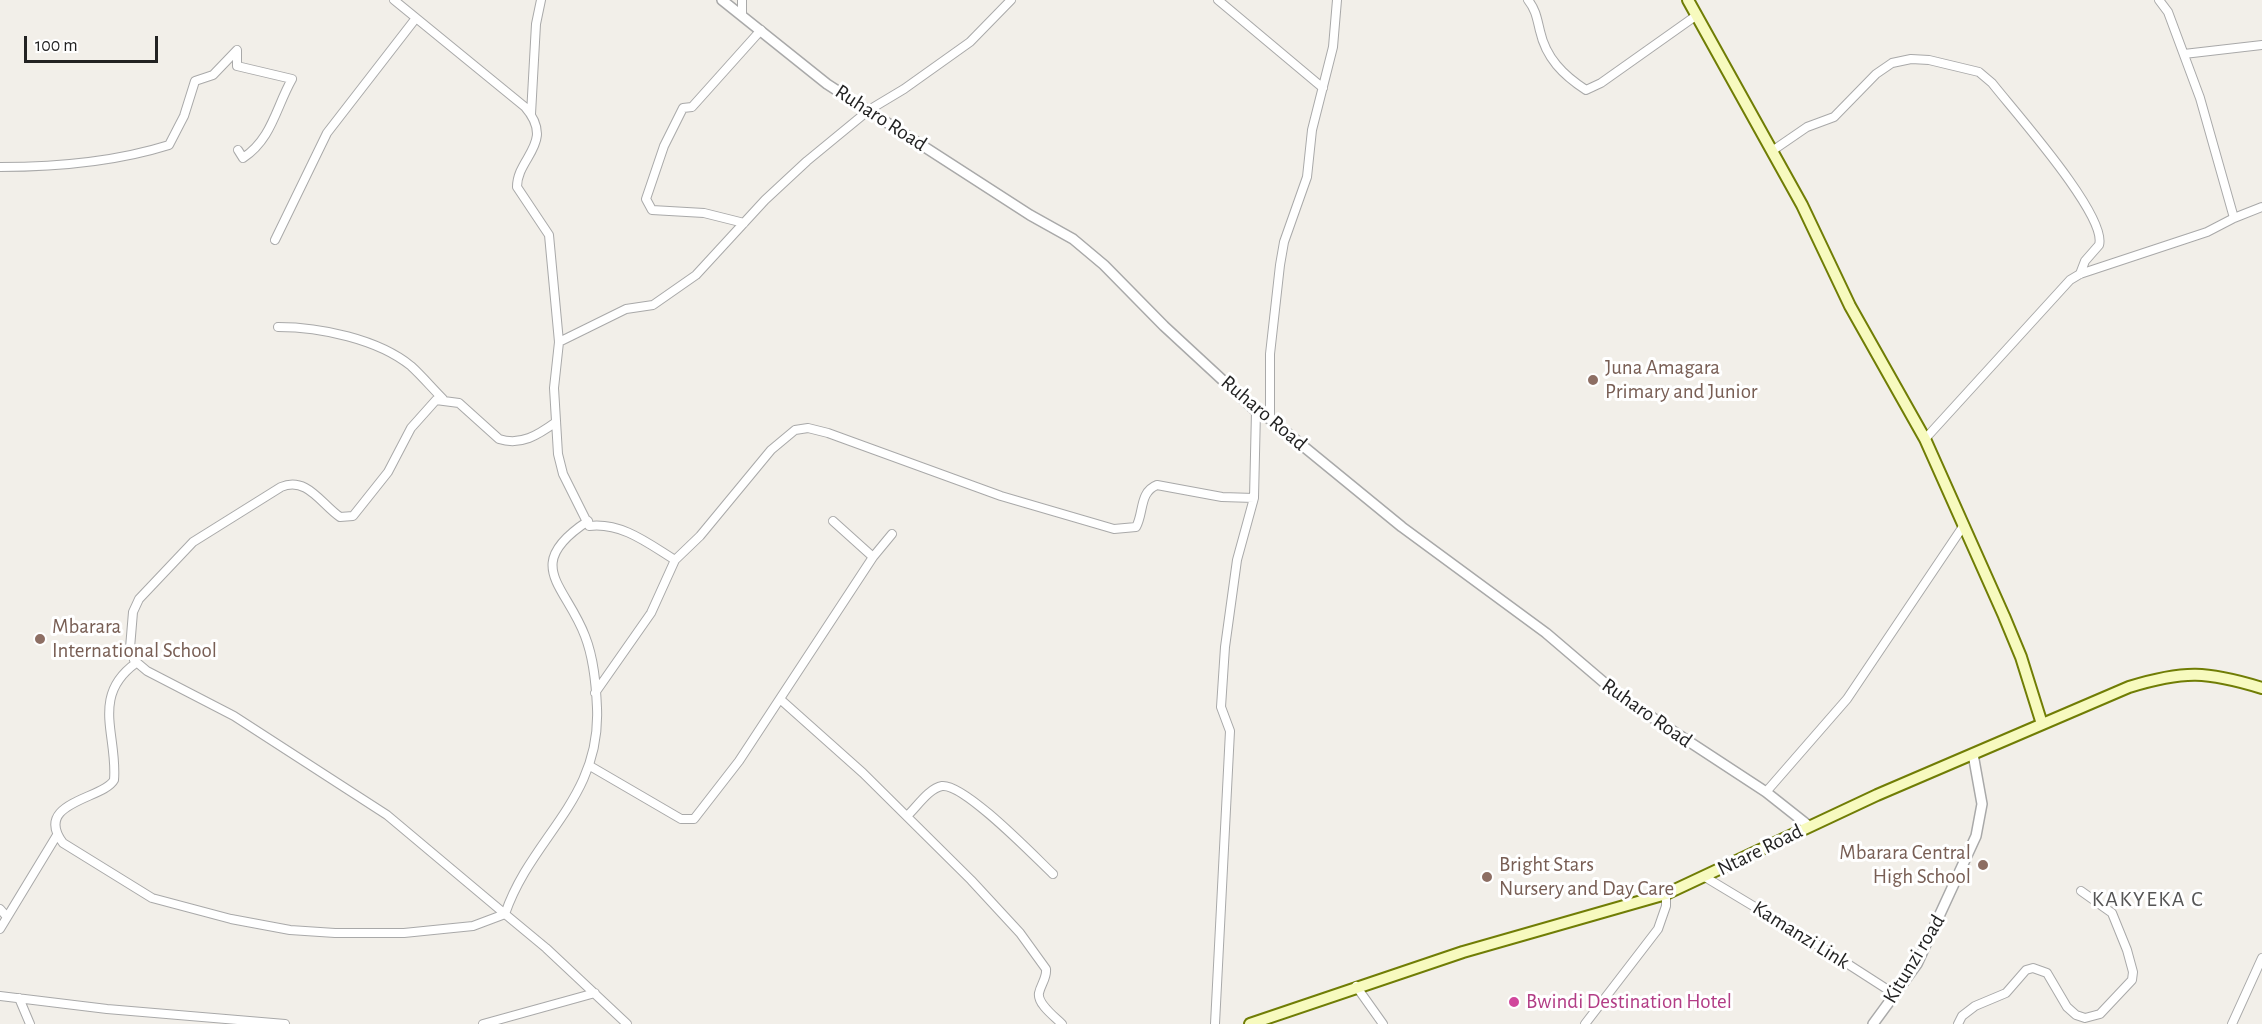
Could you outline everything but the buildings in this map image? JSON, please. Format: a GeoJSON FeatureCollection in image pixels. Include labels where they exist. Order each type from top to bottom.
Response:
{"type":"FeatureCollection","features":[{"type":"Feature","properties":{"kind":"main road"},"geometry":{"type":"LineString","coordinates":[[1688,0],[1819,238],[1850,306],[1926,439],[2021,657],[2042,724]]}},
{"type":"Feature","properties":{"kind":"main road","name":"Ntare Road"},"geometry":{"type":"LineString","coordinates":[[1250,1024],[1356,986],[1474,949],[1666,894],[1809,826],[2129,687],[2160,677],[2193,673],[2222,676],[2262,688]]}},
{"type":"Feature","properties":{"kind":"street"},"geometry":{"type":"LineString","coordinates":[[394,0],[531,114],[536,121],[537,133],[532,152],[517,181],[517,187],[549,235],[559,342],[554,388],[560,465],[590,526],[610,527],[634,535],[675,560]]}},
{"type":"Feature","properties":{"kind":"street"},"geometry":{"type":"LineString","coordinates":[[531,114],[536,24],[542,0]]}},
{"type":"Feature","properties":{"kind":"street","name":"Ruharo Road"},"geometry":{"type":"LineString","coordinates":[[722,0],[820,78],[1089,252],[1164,326],[1256,411],[1270,419],[1402,527],[1546,633],[1621,697],[1766,792],[1809,826]]}},
{"type":"Feature","properties":{"kind":"street"},"geometry":{"type":"LineString","coordinates":[[742,0],[742,14]]}},
{"type":"Feature","properties":{"kind":"street"},"geometry":{"type":"LineString","coordinates":[[559,342],[626,309],[653,305],[696,275],[765,200],[869,110],[897,94],[970,42],[1011,0]]}},
{"type":"Feature","properties":{"kind":"street"},"geometry":{"type":"LineString","coordinates":[[1218,0],[1323,88]]}},
{"type":"Feature","properties":{"kind":"street"},"geometry":{"type":"LineString","coordinates":[[1270,419],[1270,354],[1280,265],[1284,242],[1307,177],[1312,130],[1333,48],[1337,0]]}},
{"type":"Feature","properties":{"kind":"street"},"geometry":{"type":"LineString","coordinates":[[1528,0],[1534,7],[1540,32],[1555,65],[1586,90],[1601,83],[1697,15]]}},
{"type":"Feature","properties":{"kind":"street"},"geometry":{"type":"LineString","coordinates":[[2159,0],[2168,12],[2200,98],[2234,218]]}},
{"type":"Feature","properties":{"kind":"street"},"geometry":{"type":"LineString","coordinates":[[275,240],[327,133],[416,18]]}},
{"type":"Feature","properties":{"kind":"street"},"geometry":{"type":"LineString","coordinates":[[744,224],[704,213],[652,210],[646,199],[664,146],[683,108],[692,107],[761,30]]}},
{"type":"Feature","properties":{"kind":"street"},"geometry":{"type":"LineString","coordinates":[[2184,54],[2262,45]]}},
{"type":"Feature","properties":{"kind":"street"},"geometry":{"type":"LineString","coordinates":[[0,167],[45,167],[79,163],[169,145],[184,116],[195,81],[213,75],[237,50],[237,66],[292,79],[281,98],[266,138],[243,158],[238,150]]}},
{"type":"Feature","properties":{"kind":"street"},"geometry":{"type":"LineString","coordinates":[[1772,151],[1807,128],[1834,117],[1876,74],[1892,63],[1911,59],[1929,60],[1979,72],[1992,83],[2079,192],[2099,231],[2099,245],[2085,261],[2080,274]]}},
{"type":"Feature","properties":{"kind":"street"},"geometry":{"type":"LineString","coordinates":[[1926,439],[2070,280],[2080,274],[2207,232],[2262,207]]}},
{"type":"Feature","properties":{"kind":"street"},"geometry":{"type":"LineString","coordinates":[[278,327],[321,330],[386,351],[412,367],[443,399],[459,403],[492,433],[506,441],[517,442],[529,439],[556,422]]}},
{"type":"Feature","properties":{"kind":"street"},"geometry":{"type":"LineString","coordinates":[[443,399],[430,404],[411,428],[388,472],[353,516],[340,517],[310,490],[303,486],[289,484],[187,547],[135,605],[130,648],[136,663],[234,716],[387,815],[505,914],[627,1024]]}},
{"type":"Feature","properties":{"kind":"street"},"geometry":{"type":"LineString","coordinates":[[1215,1024],[1230,731],[1221,707],[1225,647],[1237,560],[1254,498],[1256,411]]}},
{"type":"Feature","properties":{"kind":"street"},"geometry":{"type":"LineString","coordinates":[[595,693],[651,613],[675,560],[700,536],[771,450],[795,430],[808,428],[1001,496],[1114,529],[1136,527],[1147,492],[1156,485],[1222,497],[1254,498]]}},
{"type":"Feature","properties":{"kind":"street"},"geometry":{"type":"LineString","coordinates":[[136,663],[119,679],[110,702],[109,719],[115,775],[112,784],[67,807],[60,815],[56,825],[57,835],[63,843],[152,898],[231,919],[290,930],[335,933],[404,933],[473,926],[505,914],[513,894],[579,789],[590,766],[595,736],[595,693],[591,653],[584,633],[557,583],[554,559],[561,541],[588,521]]}},
{"type":"Feature","properties":{"kind":"street"},"geometry":{"type":"LineString","coordinates":[[833,521],[873,557]]}},
{"type":"Feature","properties":{"kind":"street"},"geometry":{"type":"LineString","coordinates":[[1766,792],[1847,699],[1964,525]]}},
{"type":"Feature","properties":{"kind":"street"},"geometry":{"type":"LineString","coordinates":[[590,766],[681,819],[694,819],[739,761],[873,557],[892,534]]}},
{"type":"Feature","properties":{"kind":"street"},"geometry":{"type":"LineString","coordinates":[[780,699],[863,773],[1004,915],[1046,969],[1046,976],[1039,994],[1040,1000],[1062,1024]]}},
{"type":"Feature","properties":{"kind":"street","name":"Kitunzi road"},"geometry":{"type":"LineString","coordinates":[[1873,1024],[1896,995],[1932,935],[1976,836],[1982,804],[1973,754]]}},
{"type":"Feature","properties":{"kind":"street"},"geometry":{"type":"LineString","coordinates":[[907,816],[934,789],[942,786],[959,789],[1014,836],[1053,874]]}},
{"type":"Feature","properties":{"kind":"street"},"geometry":{"type":"LineString","coordinates":[[0,929],[57,835]]}},
{"type":"Feature","properties":{"kind":"street","name":"Kamanzi Link"},"geometry":{"type":"LineString","coordinates":[[1705,877],[1896,995]]}},
{"type":"Feature","properties":{"kind":"street"},"geometry":{"type":"LineString","coordinates":[[1958,1024],[1962,1016],[1975,1006],[2006,993],[2026,970],[2034,968],[2047,973],[2067,1006],[2076,1015],[2085,1018],[2100,1014],[2132,980],[2133,972],[2127,950],[2112,914],[2081,891]]}},
{"type":"Feature","properties":{"kind":"street"},"geometry":{"type":"LineString","coordinates":[[1585,1024],[1658,929],[1666,906],[1666,894]]}},
{"type":"Feature","properties":{"kind":"street"},"geometry":{"type":"LineString","coordinates":[[0,909],[7,917]]}},
{"type":"Feature","properties":{"kind":"street"},"geometry":{"type":"LineString","coordinates":[[2232,1024],[2262,958]]}},
{"type":"Feature","properties":{"kind":"street"},"geometry":{"type":"LineString","coordinates":[[1356,986],[1383,1024]]}},
{"type":"Feature","properties":{"kind":"street"},"geometry":{"type":"LineString","coordinates":[[483,1024],[595,993]]}},
{"type":"Feature","properties":{"kind":"street"},"geometry":{"type":"LineString","coordinates":[[0,996],[285,1024]]}},
{"type":"Feature","properties":{"kind":"street"},"geometry":{"type":"LineString","coordinates":[[19,998],[30,1024]]}},
{"type":"Feature","properties":{"kind":"place","name":"Juna Amagara Primary and Junior"},"geometry":{"type":"Point","coordinates":[1593,380]}},
{"type":"Feature","properties":{"kind":"place","name":"Mbarara International School"},"geometry":{"type":"Point","coordinates":[40,639]}},
{"type":"Feature","properties":{"kind":"place","name":"Mbarara Central High School"},"geometry":{"type":"Point","coordinates":[1983,865]}},
{"type":"Feature","properties":{"kind":"place","name":"Bright Stars Nursery and Day Care"},"geometry":{"type":"Point","coordinates":[1487,877]}},
{"type":"Feature","properties":{"kind":"place","name":"Bwindi Destination Hotel"},"geometry":{"type":"Point","coordinates":[1514,1002]}},
{"type":"Feature","properties":{"kind":"district","name":"KAKYEKA C"},"geometry":{"type":"Point","coordinates":[2148,899]}}]}
